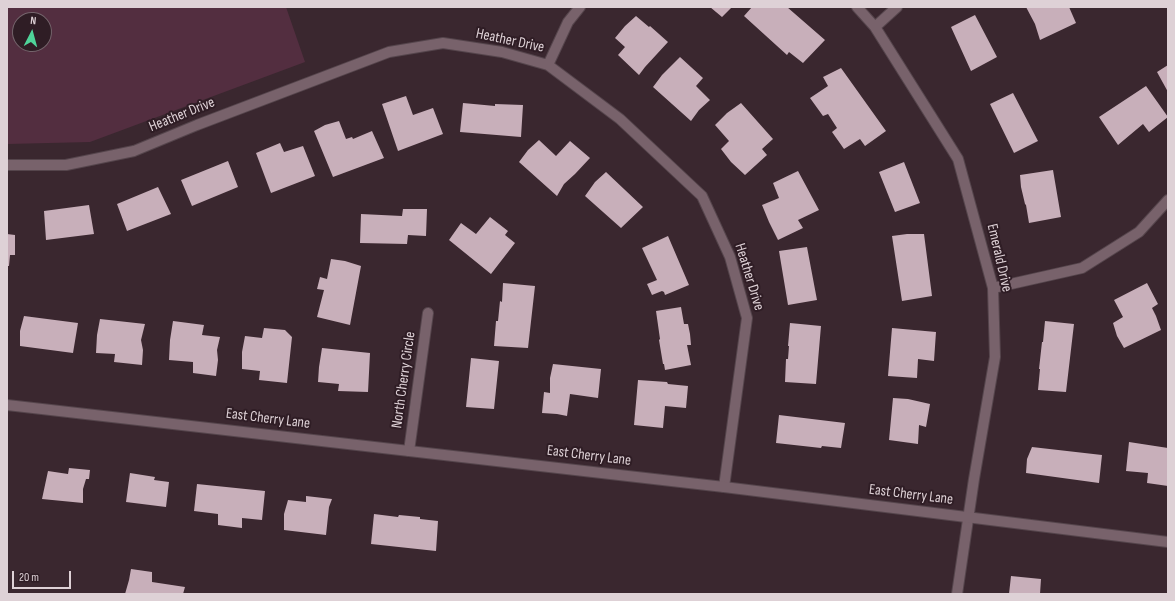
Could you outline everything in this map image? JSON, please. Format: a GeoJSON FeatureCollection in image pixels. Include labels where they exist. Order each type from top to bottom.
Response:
{"type":"FeatureCollection","features":[{"type":"Feature","properties":{"kind":"street"},"geometry":{"type":"LineString","coordinates":[[548,65],[568,22],[580,7]]}},
{"type":"Feature","properties":{"kind":"street","name":"Emerald Drive"},"geometry":{"type":"LineString","coordinates":[[856,7],[875,27],[958,160],[993,288],[995,357],[974,479],[957,594]]}},
{"type":"Feature","properties":{"kind":"street"},"geometry":{"type":"LineString","coordinates":[[875,27],[897,7]]}},
{"type":"Feature","properties":{"kind":"street","name":"Heather Drive"},"geometry":{"type":"LineString","coordinates":[[7,164],[66,165],[134,151],[197,125],[389,52],[443,43],[502,52],[548,65],[620,119],[702,196],[730,257],[747,318],[724,487]]}},
{"type":"Feature","properties":{"kind":"street"},"geometry":{"type":"LineString","coordinates":[[993,288],[1082,268],[1140,232],[1168,200]]}},
{"type":"Feature","properties":{"kind":"street","name":"North Cherry Circle"},"geometry":{"type":"LineString","coordinates":[[409,451],[428,313]]}},
{"type":"Feature","properties":{"kind":"street","name":"East Cherry Lane"},"geometry":{"type":"LineString","coordinates":[[7,405],[724,487],[1168,542]]}},
{"type":"Feature","properties":{"kind":"shaded area"},"geometry":{"type":"Polygon","coordinates":[[[7,7],[286,7],[305,62],[90,142],[7,144],[7,7]]]}},
{"type":"Feature","properties":{"kind":"building"},"geometry":{"type":"Polygon","coordinates":[[[710,7],[732,7],[722,17],[710,7]]]}},
{"type":"Feature","properties":{"kind":"building"},"geometry":{"type":"Polygon","coordinates":[[[752,7],[787,7],[825,40],[803,63],[789,52],[787,55],[744,16],[752,7]]]}},
{"type":"Feature","properties":{"kind":"building"},"geometry":{"type":"Polygon","coordinates":[[[1026,7],[1069,7],[1076,23],[1040,40],[1035,24],[1026,7]]]}},
{"type":"Feature","properties":{"kind":"building"},"geometry":{"type":"Polygon","coordinates":[[[975,15],[997,57],[971,71],[951,27],[975,15]]]}},
{"type":"Feature","properties":{"kind":"building"},"geometry":{"type":"Polygon","coordinates":[[[636,16],[668,42],[639,75],[618,55],[625,47],[615,38],[636,16]]]}},
{"type":"Feature","properties":{"kind":"building"},"geometry":{"type":"Polygon","coordinates":[[[680,57],[703,78],[696,86],[710,100],[699,110],[691,121],[653,87],[662,75],[680,57]]]}},
{"type":"Feature","properties":{"kind":"building"},"geometry":{"type":"Polygon","coordinates":[[[1168,65],[1168,92],[1157,72],[1168,65]]]}},
{"type":"Feature","properties":{"kind":"building"},"geometry":{"type":"Polygon","coordinates":[[[841,68],[886,131],[865,146],[860,139],[844,149],[832,132],[837,128],[828,114],[823,116],[810,98],[828,86],[823,77],[841,68]]]}},
{"type":"Feature","properties":{"kind":"building"},"geometry":{"type":"Polygon","coordinates":[[[1146,86],[1168,117],[1149,132],[1143,124],[1118,145],[1099,117],[1146,86]]]}},
{"type":"Feature","properties":{"kind":"building"},"geometry":{"type":"Polygon","coordinates":[[[1013,93],[1038,141],[1014,153],[990,104],[1013,93]]]}},
{"type":"Feature","properties":{"kind":"building"},"geometry":{"type":"Polygon","coordinates":[[[406,96],[413,115],[433,108],[443,134],[398,151],[382,104],[406,96]]]}},
{"type":"Feature","properties":{"kind":"building"},"geometry":{"type":"Polygon","coordinates":[[[463,103],[495,106],[495,104],[523,105],[521,137],[460,132],[463,103]]]}},
{"type":"Feature","properties":{"kind":"building"},"geometry":{"type":"Polygon","coordinates":[[[741,103],[773,139],[762,149],[767,155],[745,175],[731,162],[721,149],[729,141],[715,125],[727,113],[741,103]]]}},
{"type":"Feature","properties":{"kind":"building"},"geometry":{"type":"Polygon","coordinates":[[[339,121],[346,139],[352,137],[353,139],[372,131],[384,158],[333,177],[314,131],[325,125],[339,121]]]}},
{"type":"Feature","properties":{"kind":"building"},"geometry":{"type":"Polygon","coordinates":[[[539,140],[556,156],[570,141],[590,158],[564,184],[557,196],[519,162],[528,150],[539,140]]]}},
{"type":"Feature","properties":{"kind":"building"},"geometry":{"type":"Polygon","coordinates":[[[280,143],[284,152],[303,146],[315,176],[271,193],[256,153],[280,143]]]}},
{"type":"Feature","properties":{"kind":"building"},"geometry":{"type":"Polygon","coordinates":[[[228,161],[238,187],[192,206],[181,180],[228,161]]]}},
{"type":"Feature","properties":{"kind":"building"},"geometry":{"type":"Polygon","coordinates":[[[904,162],[920,203],[895,212],[879,172],[904,162]]]}},
{"type":"Feature","properties":{"kind":"building"},"geometry":{"type":"Polygon","coordinates":[[[1053,170],[1061,217],[1029,223],[1021,187],[1020,175],[1053,170]]]}},
{"type":"Feature","properties":{"kind":"building"},"geometry":{"type":"Polygon","coordinates":[[[798,171],[819,210],[798,220],[803,228],[778,240],[762,205],[779,198],[773,183],[798,171]]]}},
{"type":"Feature","properties":{"kind":"building"},"geometry":{"type":"Polygon","coordinates":[[[606,172],[643,207],[621,228],[585,196],[595,182],[606,172]]]}},
{"type":"Feature","properties":{"kind":"building"},"geometry":{"type":"Polygon","coordinates":[[[158,187],[171,214],[127,231],[117,204],[158,187]]]}},
{"type":"Feature","properties":{"kind":"building"},"geometry":{"type":"Polygon","coordinates":[[[89,205],[94,234],[46,240],[44,211],[89,205]]]}},
{"type":"Feature","properties":{"kind":"building"},"geometry":{"type":"Polygon","coordinates":[[[403,209],[427,209],[426,236],[408,235],[407,244],[360,243],[361,214],[402,216],[403,209]]]}},
{"type":"Feature","properties":{"kind":"building"},"geometry":{"type":"Polygon","coordinates":[[[490,217],[508,231],[505,235],[515,243],[491,274],[449,240],[461,223],[476,234],[490,217]]]}},
{"type":"Feature","properties":{"kind":"building"},"geometry":{"type":"Polygon","coordinates":[[[7,234],[15,235],[15,255],[10,255],[9,266],[7,266],[7,234]]]}},
{"type":"Feature","properties":{"kind":"building"},"geometry":{"type":"Polygon","coordinates":[[[924,234],[932,296],[902,301],[892,236],[924,234]]]}},
{"type":"Feature","properties":{"kind":"building"},"geometry":{"type":"Polygon","coordinates":[[[668,236],[689,285],[665,295],[662,291],[652,295],[647,284],[657,280],[642,248],[668,236]]]}},
{"type":"Feature","properties":{"kind":"building"},"geometry":{"type":"Polygon","coordinates":[[[807,247],[817,300],[788,305],[779,251],[807,247]]]}},
{"type":"Feature","properties":{"kind":"building"},"geometry":{"type":"Polygon","coordinates":[[[331,259],[345,261],[361,266],[350,325],[317,317],[324,290],[317,289],[320,277],[327,279],[331,259]]]}},
{"type":"Feature","properties":{"kind":"building"},"geometry":{"type":"Polygon","coordinates":[[[503,283],[535,286],[528,348],[494,346],[496,321],[498,321],[500,301],[502,302],[503,283]]]}},
{"type":"Feature","properties":{"kind":"building"},"geometry":{"type":"Polygon","coordinates":[[[1147,283],[1158,304],[1152,308],[1161,330],[1124,348],[1117,336],[1113,323],[1123,317],[1114,300],[1147,283]]]}},
{"type":"Feature","properties":{"kind":"building"},"geometry":{"type":"Polygon","coordinates":[[[681,307],[684,324],[688,324],[690,334],[691,345],[687,345],[691,365],[665,370],[659,340],[656,311],[681,307]]]}},
{"type":"Feature","properties":{"kind":"building"},"geometry":{"type":"Polygon","coordinates":[[[24,316],[78,323],[73,353],[20,346],[20,331],[24,316]]]}},
{"type":"Feature","properties":{"kind":"building"},"geometry":{"type":"Polygon","coordinates":[[[100,319],[145,324],[141,340],[143,350],[142,365],[114,362],[115,354],[96,353],[100,319]]]}},
{"type":"Feature","properties":{"kind":"building"},"geometry":{"type":"Polygon","coordinates":[[[173,321],[204,325],[202,335],[220,337],[217,350],[218,360],[216,376],[193,373],[193,362],[169,360],[173,321]]]}},
{"type":"Feature","properties":{"kind":"building"},"geometry":{"type":"Polygon","coordinates":[[[1045,321],[1074,324],[1066,392],[1038,390],[1045,321]]]}},
{"type":"Feature","properties":{"kind":"building"},"geometry":{"type":"Polygon","coordinates":[[[790,323],[821,326],[816,384],[785,382],[790,323]]]}},
{"type":"Feature","properties":{"kind":"building"},"geometry":{"type":"Polygon","coordinates":[[[264,328],[285,330],[292,337],[287,383],[259,380],[260,371],[242,369],[242,352],[245,336],[262,338],[264,328]]]}},
{"type":"Feature","properties":{"kind":"building"},"geometry":{"type":"Polygon","coordinates":[[[892,328],[936,332],[934,361],[918,359],[917,378],[888,376],[892,328]]]}},
{"type":"Feature","properties":{"kind":"building"},"geometry":{"type":"Polygon","coordinates":[[[322,348],[370,353],[368,392],[338,391],[339,384],[318,382],[322,348]]]}},
{"type":"Feature","properties":{"kind":"building"},"geometry":{"type":"Polygon","coordinates":[[[471,358],[499,361],[494,409],[466,407],[471,358]]]}},
{"type":"Feature","properties":{"kind":"building"},"geometry":{"type":"Polygon","coordinates":[[[553,364],[601,369],[598,398],[570,394],[567,416],[542,413],[544,392],[550,393],[550,378],[553,364]]]}},
{"type":"Feature","properties":{"kind":"building"},"geometry":{"type":"Polygon","coordinates":[[[638,380],[667,382],[668,384],[688,386],[686,408],[665,406],[663,428],[634,425],[638,380]]]}},
{"type":"Feature","properties":{"kind":"building"},"geometry":{"type":"Polygon","coordinates":[[[893,398],[908,399],[930,404],[926,427],[919,425],[918,444],[889,440],[893,398]]]}},
{"type":"Feature","properties":{"kind":"building"},"geometry":{"type":"Polygon","coordinates":[[[779,415],[845,423],[841,448],[822,446],[821,448],[776,443],[779,415]]]}},
{"type":"Feature","properties":{"kind":"building"},"geometry":{"type":"Polygon","coordinates":[[[1129,442],[1168,448],[1168,486],[1147,483],[1148,473],[1126,471],[1129,442]]]}},
{"type":"Feature","properties":{"kind":"building"},"geometry":{"type":"Polygon","coordinates":[[[1032,447],[1102,455],[1099,483],[1026,473],[1027,459],[1032,447]]]}},
{"type":"Feature","properties":{"kind":"building"},"geometry":{"type":"Polygon","coordinates":[[[69,468],[90,470],[89,479],[86,479],[83,489],[83,503],[42,499],[48,471],[68,474],[69,468]]]}},
{"type":"Feature","properties":{"kind":"building"},"geometry":{"type":"Polygon","coordinates":[[[130,473],[155,477],[154,480],[169,482],[166,507],[126,502],[130,473]]]}},
{"type":"Feature","properties":{"kind":"building"},"geometry":{"type":"Polygon","coordinates":[[[197,484],[265,491],[262,520],[242,518],[242,528],[218,525],[218,514],[194,511],[197,484]]]}},
{"type":"Feature","properties":{"kind":"building"},"geometry":{"type":"Polygon","coordinates":[[[306,496],[332,499],[329,507],[326,535],[284,530],[284,514],[288,500],[306,502],[306,496]]]}},
{"type":"Feature","properties":{"kind":"building"},"geometry":{"type":"Polygon","coordinates":[[[374,514],[398,517],[399,515],[420,517],[420,519],[438,521],[436,551],[371,544],[374,514]]]}},
{"type":"Feature","properties":{"kind":"building"},"geometry":{"type":"Polygon","coordinates":[[[131,569],[152,572],[152,582],[185,587],[183,594],[125,594],[131,569]]]}},
{"type":"Feature","properties":{"kind":"building"},"geometry":{"type":"Polygon","coordinates":[[[1011,576],[1041,579],[1040,594],[1009,594],[1011,576]]]}}]}
